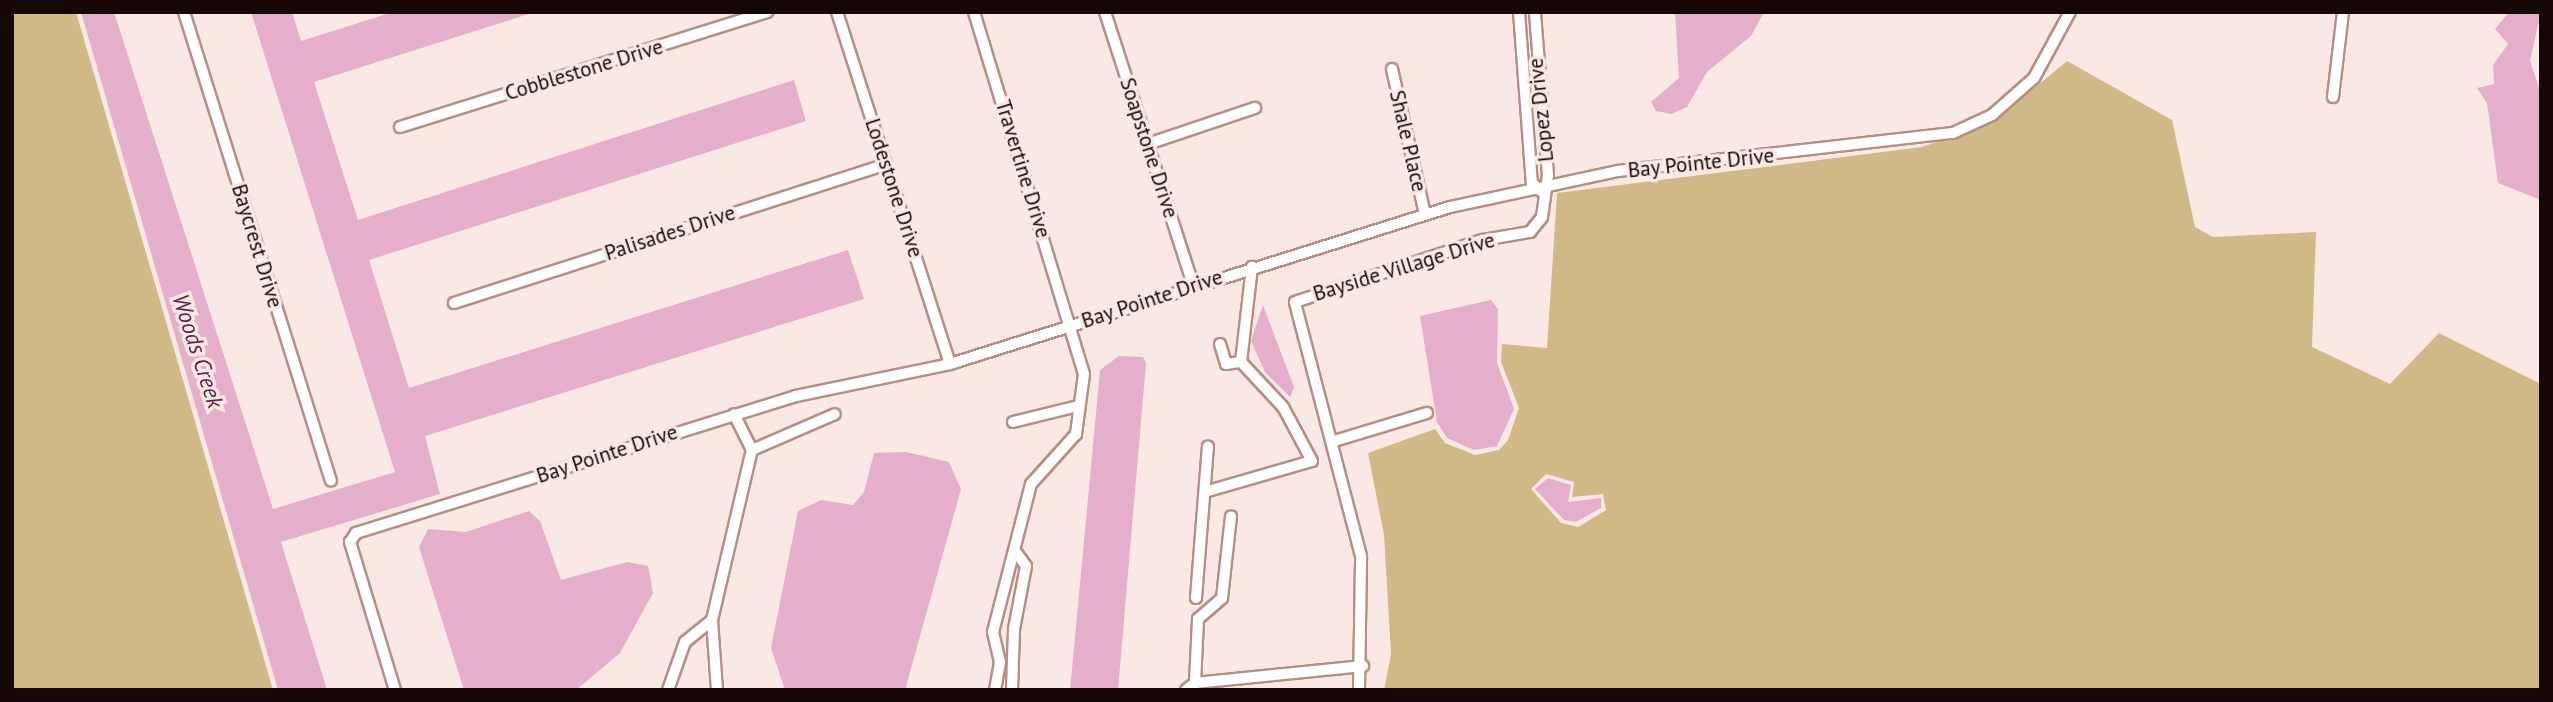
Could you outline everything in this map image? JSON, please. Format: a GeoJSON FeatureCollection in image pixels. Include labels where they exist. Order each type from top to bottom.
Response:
{"type":"FeatureCollection","features":[{"type":"Feature","properties":{"kind":"street","name":"Baycrest Drive"},"geometry":{"type":"LineString","coordinates":[[184,12],[331,480]]}},
{"type":"Feature","properties":{"kind":"street","name":"Cobblestone Drive"},"geometry":{"type":"LineString","coordinates":[[400,127],[767,12]]}},
{"type":"Feature","properties":{"kind":"street","name":"Lodestone Drive"},"geometry":{"type":"LineString","coordinates":[[837,12],[950,364]]}},
{"type":"Feature","properties":{"kind":"street","name":"Travertine Drive"},"geometry":{"type":"LineString","coordinates":[[974,12],[1072,325],[1084,374],[1076,435],[1031,484],[993,632],[999,662],[995,690]]}},
{"type":"Feature","properties":{"kind":"street","name":"Soapstone Drive"},"geometry":{"type":"LineString","coordinates":[[1105,12],[1193,285]]}},
{"type":"Feature","properties":{"kind":"street","name":"Lopez Drive"},"geometry":{"type":"LineString","coordinates":[[1518,12],[1532,183],[1541,191],[1548,175],[1535,12]]}},
{"type":"Feature","properties":{"kind":"street","name":"Bay Pointe Drive"},"geometry":{"type":"LineString","coordinates":[[395,690],[350,542],[356,533],[734,414],[950,364],[1193,285],[1425,214],[1541,191],[1618,171],[1909,141],[1967,128],[2035,78],[2070,12]]}},
{"type":"Feature","properties":{"kind":"street"},"geometry":{"type":"LineString","coordinates":[[2333,97],[2343,12]]}},
{"type":"Feature","properties":{"kind":"street","name":"Shale Place"},"geometry":{"type":"LineString","coordinates":[[1392,69],[1425,214]]}},
{"type":"Feature","properties":{"kind":"street"},"geometry":{"type":"LineString","coordinates":[[1148,144],[1255,108]]}},
{"type":"Feature","properties":{"kind":"street","name":"Palisades Drive"},"geometry":{"type":"LineString","coordinates":[[454,303],[886,164]]}},
{"type":"Feature","properties":{"kind":"street","name":"Bayside Village Drive"},"geometry":{"type":"LineString","coordinates":[[1359,690],[1363,666],[1361,556],[1334,441],[1295,302],[1483,240],[1530,232],[1542,217],[1541,191]]}},
{"type":"Feature","properties":{"kind":"street"},"geometry":{"type":"LineString","coordinates":[[1208,491],[1312,461],[1283,407],[1241,362],[1252,267]]}},
{"type":"Feature","properties":{"kind":"street"},"geometry":{"type":"LineString","coordinates":[[1220,344],[1226,364],[1241,362]]}},
{"type":"Feature","properties":{"kind":"street"},"geometry":{"type":"LineString","coordinates":[[1013,422],[1078,406]]}},
{"type":"Feature","properties":{"kind":"street"},"geometry":{"type":"LineString","coordinates":[[1334,441],[1427,413]]}},
{"type":"Feature","properties":{"kind":"street"},"geometry":{"type":"LineString","coordinates":[[717,690],[712,620],[752,450],[734,414]]}},
{"type":"Feature","properties":{"kind":"street"},"geometry":{"type":"LineString","coordinates":[[752,450],[835,414]]}},
{"type":"Feature","properties":{"kind":"street"},"geometry":{"type":"LineString","coordinates":[[1196,598],[1208,491],[1208,446]]}},
{"type":"Feature","properties":{"kind":"street"},"geometry":{"type":"LineString","coordinates":[[1231,516],[1223,598],[1198,618],[1191,686],[1363,666]]}},
{"type":"Feature","properties":{"kind":"street"},"geometry":{"type":"LineString","coordinates":[[1012,690],[1013,629],[1026,566],[1015,551]]}},
{"type":"Feature","properties":{"kind":"street"},"geometry":{"type":"LineString","coordinates":[[668,690],[685,642],[712,620]]}},
{"type":"Feature","properties":{"kind":"shaded area"},"geometry":{"type":"Polygon","coordinates":[[[12,12],[76,12],[273,690],[12,690],[12,12]]]}},
{"type":"Feature","properties":{"kind":"shaded area"},"geometry":{"type":"Polygon","coordinates":[[[2067,61],[2172,120],[2195,227],[2213,237],[2316,232],[2312,347],[2390,384],[2439,333],[2541,384],[2541,690],[1384,690],[1391,654],[1384,535],[1368,453],[1435,429],[1445,443],[1475,455],[1499,450],[1508,440],[1519,408],[1501,362],[1502,344],[1547,348],[1557,193],[1922,147],[1995,121],[2067,61]],[[1546,474],[1531,489],[1561,523],[1578,527],[1606,510],[1603,494],[1572,497],[1574,482],[1546,474]]]}},
{"type":"Feature","properties":{"kind":"water","name":"Woods Creek"},"geometry":{"type":"Polygon","coordinates":[[[81,12],[114,12],[273,509],[395,472],[251,12],[292,12],[301,41],[393,12],[535,12],[314,82],[358,220],[794,80],[806,121],[369,260],[409,388],[848,250],[864,299],[425,436],[440,494],[281,542],[327,690],[278,690],[81,12]]]}},
{"type":"Feature","properties":{"kind":"water"},"geometry":{"type":"Polygon","coordinates":[[[1675,12],[1764,12],[1751,36],[1707,72],[1687,107],[1672,114],[1656,111],[1651,102],[1679,78],[1675,12]]]}},
{"type":"Feature","properties":{"kind":"water"},"geometry":{"type":"Polygon","coordinates":[[[2509,12],[2541,12],[2530,61],[2541,94],[2541,200],[2498,183],[2487,103],[2477,88],[2494,84],[2493,65],[2508,44],[2495,29],[2509,12]]]}},
{"type":"Feature","properties":{"kind":"water"},"geometry":{"type":"Polygon","coordinates":[[[1491,300],[1498,309],[1497,363],[1514,409],[1497,446],[1474,450],[1447,438],[1437,422],[1420,316],[1491,300]]]}},
{"type":"Feature","properties":{"kind":"water"},"geometry":{"type":"Polygon","coordinates":[[[1263,305],[1294,387],[1290,397],[1265,372],[1251,341],[1263,305]]]}},
{"type":"Feature","properties":{"kind":"water"},"geometry":{"type":"Polygon","coordinates":[[[1119,356],[1143,357],[1146,363],[1118,690],[1070,690],[1100,370],[1119,356]]]}},
{"type":"Feature","properties":{"kind":"water"},"geometry":{"type":"Polygon","coordinates":[[[906,452],[949,462],[961,489],[905,690],[785,690],[771,648],[798,511],[821,500],[853,505],[864,492],[874,453],[906,452]]]}},
{"type":"Feature","properties":{"kind":"water"},"geometry":{"type":"Polygon","coordinates":[[[1548,478],[1571,485],[1568,502],[1601,498],[1601,508],[1576,522],[1564,520],[1535,489],[1548,478]]]}},
{"type":"Feature","properties":{"kind":"water"},"geometry":{"type":"Polygon","coordinates":[[[529,511],[540,521],[561,580],[627,562],[648,566],[653,593],[620,653],[576,690],[464,690],[419,547],[428,529],[466,532],[529,511]]]}}]}
